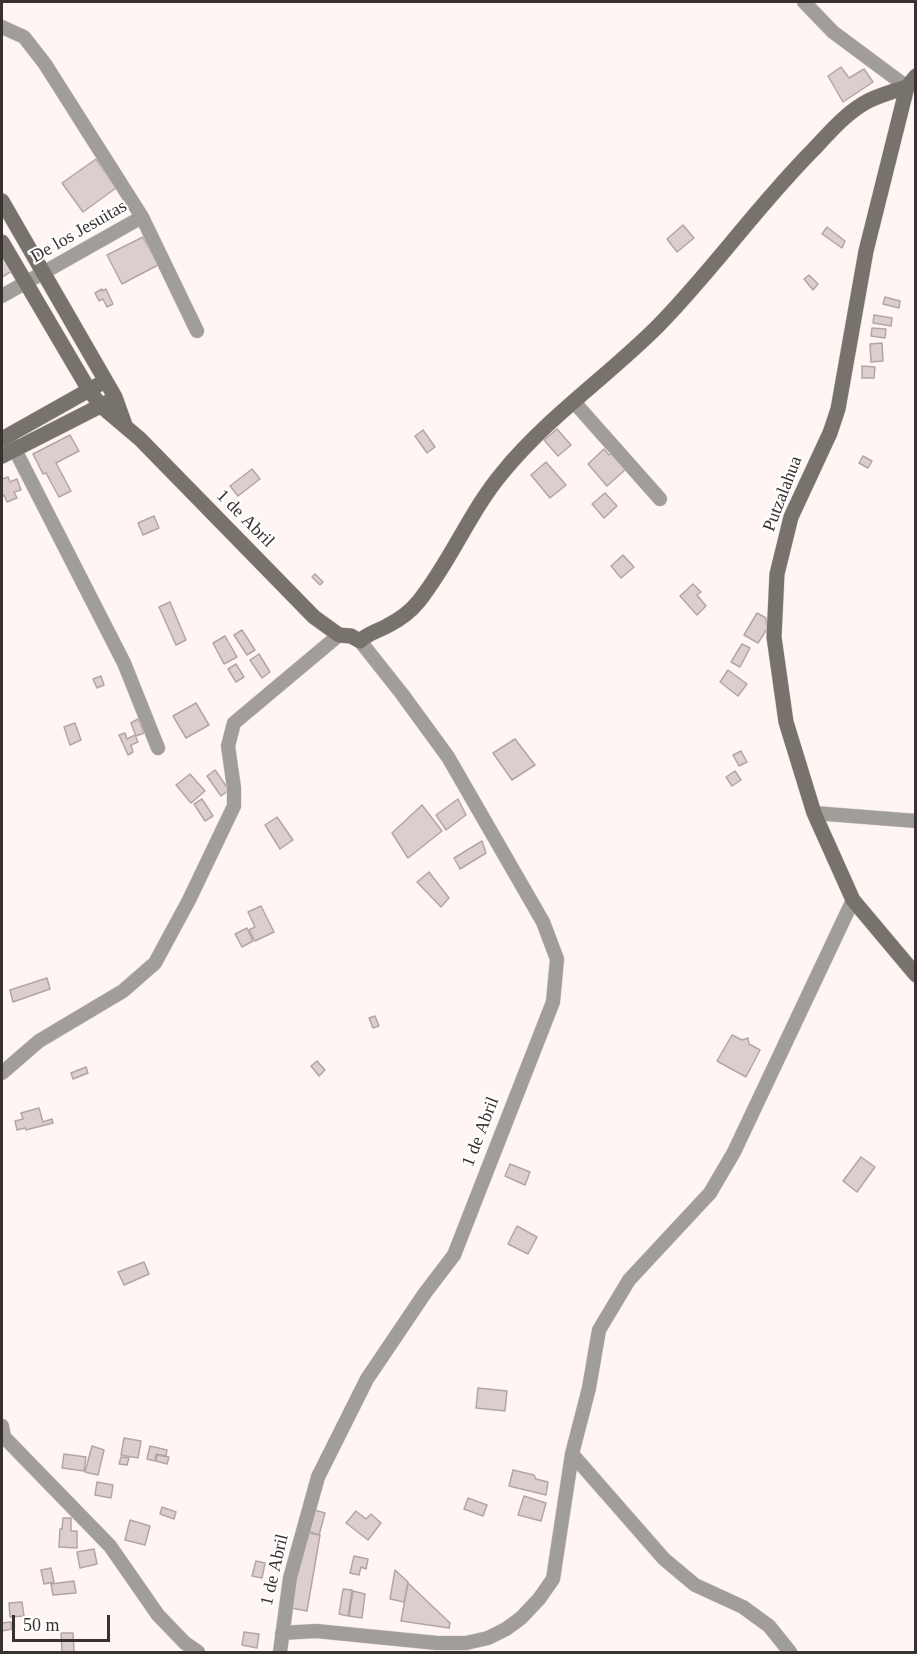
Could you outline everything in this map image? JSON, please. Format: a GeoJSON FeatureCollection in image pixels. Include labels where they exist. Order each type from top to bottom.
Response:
{"type":"FeatureCollection","features":[{"type":"Feature","properties":{"kind":"street"},"geometry":{"type":"LineString","coordinates":[[804,2],[833,32],[911,81]]}},
{"type":"Feature","properties":{"kind":"street"},"geometry":{"type":"LineString","coordinates":[[2,27],[24,37],[45,64],[142,217],[197,331]]}},
{"type":"Feature","properties":{"kind":"street"},"geometry":{"type":"LineString","coordinates":[[360,641],[365,635],[387,627],[419,601],[478,506],[529,441],[656,327],[688,294],[801,161],[842,120],[868,101],[911,81]]}},
{"type":"Feature","properties":{"kind":"street","name":"Putzalahua"},"geometry":{"type":"LineString","coordinates":[[911,81],[866,251],[838,409],[830,433],[791,517],[777,574],[774,637],[786,722],[814,813],[853,900],[915,975]]}},
{"type":"Feature","properties":{"kind":"street","name":"1 de Abril"},"geometry":{"type":"LineString","coordinates":[[2,201],[115,398],[126,428]]}},
{"type":"Feature","properties":{"kind":"street","name":"De los Jesuitas"},"geometry":{"type":"LineString","coordinates":[[2,296],[142,217]]}},
{"type":"Feature","properties":{"kind":"street","name":"1 de Abril"},"geometry":{"type":"LineString","coordinates":[[2,242],[89,390],[101,406],[140,440],[314,617],[339,635],[351,636],[360,641],[402,694],[448,757],[543,922],[557,959],[553,1002],[454,1255],[425,1293],[367,1379],[318,1477],[290,1578],[280,1653]]}},
{"type":"Feature","properties":{"kind":"street"},"geometry":{"type":"LineString","coordinates":[[6,445],[105,381]]}},
{"type":"Feature","properties":{"kind":"street"},"geometry":{"type":"LineString","coordinates":[[6,445],[101,406],[115,398]]}},
{"type":"Feature","properties":{"kind":"street"},"geometry":{"type":"LineString","coordinates":[[574,402],[660,499]]}},
{"type":"Feature","properties":{"kind":"street"},"geometry":{"type":"LineString","coordinates":[[6,445],[124,663],[158,748]]}},
{"type":"Feature","properties":{"kind":"street"},"geometry":{"type":"LineString","coordinates":[[2,1073],[39,1041],[123,991],[155,963],[189,900],[234,806],[228,746],[234,723],[339,635]]}},
{"type":"Feature","properties":{"kind":"street"},"geometry":{"type":"LineString","coordinates":[[814,813],[915,821]]}},
{"type":"Feature","properties":{"kind":"street"},"geometry":{"type":"LineString","coordinates":[[282,1633],[316,1631],[436,1643],[466,1643],[488,1638],[506,1629],[521,1618],[539,1599],[553,1579],[572,1454],[589,1388],[599,1330],[629,1280],[671,1237],[716,1183],[734,1152],[853,900]]}},
{"type":"Feature","properties":{"kind":"street"},"geometry":{"type":"LineString","coordinates":[[2,1433],[110,1546],[158,1615],[198,1653]]}},
{"type":"Feature","properties":{"kind":"street"},"geometry":{"type":"LineString","coordinates":[[572,1454],[664,1559],[695,1585],[743,1607],[769,1626],[790,1653]]}},
{"type":"Feature","properties":{"kind":"building"},"geometry":{"type":"Polygon","coordinates":[[[841,67],[849,78],[864,69],[873,82],[843,102],[828,76],[841,67]]]}},
{"type":"Feature","properties":{"kind":"building"},"geometry":{"type":"Polygon","coordinates":[[[96,159],[116,188],[83,212],[62,183],[96,159]]]}},
{"type":"Feature","properties":{"kind":"building"},"geometry":{"type":"Polygon","coordinates":[[[683,225],[694,238],[677,252],[667,239],[683,225]]]}},
{"type":"Feature","properties":{"kind":"building"},"geometry":{"type":"Polygon","coordinates":[[[827,227],[845,241],[842,248],[822,234],[827,227]]]}},
{"type":"Feature","properties":{"kind":"building"},"geometry":{"type":"Polygon","coordinates":[[[143,237],[158,265],[122,284],[107,255],[143,237]]]}},
{"type":"Feature","properties":{"kind":"building"},"geometry":{"type":"Polygon","coordinates":[[[2,253],[12,271],[2,277],[2,253]]]}},
{"type":"Feature","properties":{"kind":"building"},"geometry":{"type":"Polygon","coordinates":[[[809,275],[818,284],[813,290],[804,279],[809,275]]]}},
{"type":"Feature","properties":{"kind":"building"},"geometry":{"type":"Polygon","coordinates":[[[102,289],[102,291],[106,289],[113,304],[107,307],[103,299],[99,301],[95,293],[102,289]]]}},
{"type":"Feature","properties":{"kind":"building"},"geometry":{"type":"Polygon","coordinates":[[[885,297],[900,301],[899,308],[883,304],[885,297]]]}},
{"type":"Feature","properties":{"kind":"building"},"geometry":{"type":"Polygon","coordinates":[[[874,315],[892,318],[891,326],[873,323],[874,315]]]}},
{"type":"Feature","properties":{"kind":"building"},"geometry":{"type":"Polygon","coordinates":[[[872,328],[886,329],[885,338],[871,336],[872,328]]]}},
{"type":"Feature","properties":{"kind":"building"},"geometry":{"type":"Polygon","coordinates":[[[882,343],[883,361],[871,362],[870,344],[882,343]]]}},
{"type":"Feature","properties":{"kind":"building"},"geometry":{"type":"Polygon","coordinates":[[[862,366],[875,367],[874,378],[862,378],[862,366]]]}},
{"type":"Feature","properties":{"kind":"building"},"geometry":{"type":"Polygon","coordinates":[[[557,429],[571,445],[558,456],[544,440],[557,429]]]}},
{"type":"Feature","properties":{"kind":"building"},"geometry":{"type":"Polygon","coordinates":[[[423,430],[435,447],[427,453],[415,436],[423,430]]]}},
{"type":"Feature","properties":{"kind":"building"},"geometry":{"type":"Polygon","coordinates":[[[70,435],[79,451],[56,463],[71,491],[59,497],[33,454],[70,435]]]}},
{"type":"Feature","properties":{"kind":"building"},"geometry":{"type":"Polygon","coordinates":[[[604,449],[609,455],[613,452],[627,468],[607,486],[588,464],[604,449]]]}},
{"type":"Feature","properties":{"kind":"building"},"geometry":{"type":"Polygon","coordinates":[[[863,456],[872,461],[868,468],[859,463],[863,456]]]}},
{"type":"Feature","properties":{"kind":"building"},"geometry":{"type":"Polygon","coordinates":[[[546,462],[566,485],[550,498],[531,475],[546,462]]]}},
{"type":"Feature","properties":{"kind":"building"},"geometry":{"type":"Polygon","coordinates":[[[252,469],[260,479],[238,496],[230,486],[252,469]]]}},
{"type":"Feature","properties":{"kind":"building"},"geometry":{"type":"Polygon","coordinates":[[[8,477],[10,482],[17,479],[21,490],[14,492],[17,498],[7,502],[4,495],[2,497],[2,479],[8,477]]]}},
{"type":"Feature","properties":{"kind":"building"},"geometry":{"type":"Polygon","coordinates":[[[605,493],[617,506],[604,518],[592,504],[605,493]]]}},
{"type":"Feature","properties":{"kind":"building"},"geometry":{"type":"Polygon","coordinates":[[[154,516],[159,528],[143,535],[138,523],[154,516]]]}},
{"type":"Feature","properties":{"kind":"building"},"geometry":{"type":"Polygon","coordinates":[[[623,555],[634,567],[621,578],[611,566],[623,555]]]}},
{"type":"Feature","properties":{"kind":"building"},"geometry":{"type":"Polygon","coordinates":[[[315,574],[323,582],[320,585],[312,577],[315,574]]]}},
{"type":"Feature","properties":{"kind":"building"},"geometry":{"type":"Polygon","coordinates":[[[693,584],[701,592],[697,595],[706,606],[697,615],[680,596],[693,584]]]}},
{"type":"Feature","properties":{"kind":"building"},"geometry":{"type":"Polygon","coordinates":[[[170,602],[186,640],[176,645],[159,607],[170,602]]]}},
{"type":"Feature","properties":{"kind":"building"},"geometry":{"type":"Polygon","coordinates":[[[757,613],[766,618],[767,629],[758,643],[744,635],[757,613]]]}},
{"type":"Feature","properties":{"kind":"building"},"geometry":{"type":"Polygon","coordinates":[[[242,630],[255,650],[247,655],[234,635],[242,630]]]}},
{"type":"Feature","properties":{"kind":"building"},"geometry":{"type":"Polygon","coordinates":[[[225,636],[237,657],[224,664],[213,643],[225,636]]]}},
{"type":"Feature","properties":{"kind":"building"},"geometry":{"type":"Polygon","coordinates":[[[742,644],[750,648],[740,667],[731,662],[742,644]]]}},
{"type":"Feature","properties":{"kind":"building"},"geometry":{"type":"Polygon","coordinates":[[[259,654],[270,672],[262,678],[250,660],[259,654]]]}},
{"type":"Feature","properties":{"kind":"building"},"geometry":{"type":"Polygon","coordinates":[[[236,664],[244,677],[236,682],[228,669],[236,664]]]}},
{"type":"Feature","properties":{"kind":"building"},"geometry":{"type":"Polygon","coordinates":[[[728,670],[747,684],[738,696],[720,682],[728,670]]]}},
{"type":"Feature","properties":{"kind":"building"},"geometry":{"type":"Polygon","coordinates":[[[101,676],[104,685],[97,688],[93,679],[101,676]]]}},
{"type":"Feature","properties":{"kind":"building"},"geometry":{"type":"Polygon","coordinates":[[[196,703],[209,725],[186,738],[173,716],[196,703]]]}},
{"type":"Feature","properties":{"kind":"building"},"geometry":{"type":"Polygon","coordinates":[[[138,719],[144,733],[136,736],[131,723],[138,719]]]}},
{"type":"Feature","properties":{"kind":"building"},"geometry":{"type":"Polygon","coordinates":[[[75,723],[81,740],[70,745],[64,727],[75,723]]]}},
{"type":"Feature","properties":{"kind":"building"},"geometry":{"type":"Polygon","coordinates":[[[125,733],[127,739],[135,735],[138,742],[131,745],[133,752],[128,755],[119,735],[125,733]]]}},
{"type":"Feature","properties":{"kind":"building"},"geometry":{"type":"Polygon","coordinates":[[[515,739],[535,765],[512,780],[493,753],[515,739]]]}},
{"type":"Feature","properties":{"kind":"building"},"geometry":{"type":"Polygon","coordinates":[[[741,751],[747,762],[739,766],[733,755],[741,751]]]}},
{"type":"Feature","properties":{"kind":"building"},"geometry":{"type":"Polygon","coordinates":[[[215,770],[229,790],[221,796],[207,776],[215,770]]]}},
{"type":"Feature","properties":{"kind":"building"},"geometry":{"type":"Polygon","coordinates":[[[735,771],[741,780],[732,786],[726,777],[735,771]]]}},
{"type":"Feature","properties":{"kind":"building"},"geometry":{"type":"Polygon","coordinates":[[[190,774],[205,791],[191,803],[176,785],[190,774]]]}},
{"type":"Feature","properties":{"kind":"building"},"geometry":{"type":"Polygon","coordinates":[[[202,799],[213,816],[205,821],[194,804],[202,799]]]}},
{"type":"Feature","properties":{"kind":"building"},"geometry":{"type":"Polygon","coordinates":[[[458,799],[466,815],[446,830],[436,815],[458,799]]]}},
{"type":"Feature","properties":{"kind":"building"},"geometry":{"type":"Polygon","coordinates":[[[422,805],[442,831],[408,858],[392,833],[422,805]]]}},
{"type":"Feature","properties":{"kind":"building"},"geometry":{"type":"Polygon","coordinates":[[[277,817],[293,840],[280,849],[265,825],[277,817]]]}},
{"type":"Feature","properties":{"kind":"building"},"geometry":{"type":"Polygon","coordinates":[[[482,841],[486,853],[460,869],[454,858],[482,841]]]}},
{"type":"Feature","properties":{"kind":"building"},"geometry":{"type":"Polygon","coordinates":[[[429,872],[449,898],[441,907],[417,882],[429,872]]]}},
{"type":"Feature","properties":{"kind":"building"},"geometry":{"type":"Polygon","coordinates":[[[261,906],[274,932],[255,941],[249,930],[255,927],[248,912],[261,906]]]}},
{"type":"Feature","properties":{"kind":"building"},"geometry":{"type":"Polygon","coordinates":[[[247,928],[253,941],[242,947],[235,934],[247,928]]]}},
{"type":"Feature","properties":{"kind":"building"},"geometry":{"type":"Polygon","coordinates":[[[47,978],[50,989],[13,1002],[10,990],[47,978]]]}},
{"type":"Feature","properties":{"kind":"building"},"geometry":{"type":"Polygon","coordinates":[[[375,1016],[379,1026],[373,1028],[369,1018],[375,1016]]]}},
{"type":"Feature","properties":{"kind":"building"},"geometry":{"type":"Polygon","coordinates":[[[732,1035],[742,1040],[748,1038],[749,1044],[760,1050],[746,1077],[717,1061],[732,1035]]]}},
{"type":"Feature","properties":{"kind":"building"},"geometry":{"type":"Polygon","coordinates":[[[317,1061],[325,1070],[319,1076],[311,1066],[317,1061]]]}},
{"type":"Feature","properties":{"kind":"building"},"geometry":{"type":"Polygon","coordinates":[[[86,1067],[88,1073],[73,1079],[71,1073],[86,1067]]]}},
{"type":"Feature","properties":{"kind":"building"},"geometry":{"type":"Polygon","coordinates":[[[39,1108],[43,1122],[52,1119],[53,1123],[17,1130],[15,1121],[23,1119],[21,1113],[39,1108]]]}},
{"type":"Feature","properties":{"kind":"building"},"geometry":{"type":"Polygon","coordinates":[[[861,1157],[875,1167],[857,1192],[843,1181],[861,1157]]]}},
{"type":"Feature","properties":{"kind":"building"},"geometry":{"type":"Polygon","coordinates":[[[510,1164],[530,1172],[525,1185],[505,1176],[510,1164]]]}},
{"type":"Feature","properties":{"kind":"building"},"geometry":{"type":"Polygon","coordinates":[[[517,1226],[537,1237],[528,1254],[508,1244],[517,1226]]]}},
{"type":"Feature","properties":{"kind":"building"},"geometry":{"type":"Polygon","coordinates":[[[144,1262],[149,1274],[124,1285],[118,1272],[144,1262]]]}},
{"type":"Feature","properties":{"kind":"building"},"geometry":{"type":"Polygon","coordinates":[[[478,1388],[507,1391],[505,1411],[476,1408],[478,1388]]]}},
{"type":"Feature","properties":{"kind":"building"},"geometry":{"type":"Polygon","coordinates":[[[124,1438],[141,1441],[138,1458],[121,1455],[124,1438]]]}},
{"type":"Feature","properties":{"kind":"building"},"geometry":{"type":"Polygon","coordinates":[[[92,1446],[104,1450],[98,1475],[85,1472],[92,1446]]]}},
{"type":"Feature","properties":{"kind":"building"},"geometry":{"type":"Polygon","coordinates":[[[150,1446],[167,1450],[166,1456],[156,1454],[155,1461],[147,1459],[150,1446]]]}},
{"type":"Feature","properties":{"kind":"building"},"geometry":{"type":"Polygon","coordinates":[[[64,1454],[86,1457],[84,1471],[62,1468],[64,1454]]]}},
{"type":"Feature","properties":{"kind":"building"},"geometry":{"type":"Polygon","coordinates":[[[157,1455],[169,1457],[167,1464],[156,1461],[157,1455]]]}},
{"type":"Feature","properties":{"kind":"building"},"geometry":{"type":"Polygon","coordinates":[[[121,1457],[129,1458],[127,1465],[119,1464],[121,1457]]]}},
{"type":"Feature","properties":{"kind":"building"},"geometry":{"type":"Polygon","coordinates":[[[513,1470],[534,1475],[536,1479],[548,1482],[546,1495],[509,1486],[513,1470]]]}},
{"type":"Feature","properties":{"kind":"building"},"geometry":{"type":"Polygon","coordinates":[[[97,1482],[113,1485],[111,1498],[95,1495],[97,1482]]]}},
{"type":"Feature","properties":{"kind":"building"},"geometry":{"type":"Polygon","coordinates":[[[524,1496],[546,1503],[541,1521],[518,1515],[524,1496]]]}},
{"type":"Feature","properties":{"kind":"building"},"geometry":{"type":"Polygon","coordinates":[[[468,1498],[487,1505],[483,1516],[464,1509],[468,1498]]]}},
{"type":"Feature","properties":{"kind":"building"},"geometry":{"type":"Polygon","coordinates":[[[162,1507],[176,1512],[174,1519],[160,1514],[162,1507]]]}},
{"type":"Feature","properties":{"kind":"building"},"geometry":{"type":"Polygon","coordinates":[[[311,1509],[325,1513],[319,1535],[305,1530],[311,1509]]]}},
{"type":"Feature","properties":{"kind":"building"},"geometry":{"type":"Polygon","coordinates":[[[356,1511],[366,1519],[371,1514],[381,1523],[368,1540],[346,1523],[356,1511]]]}},
{"type":"Feature","properties":{"kind":"building"},"geometry":{"type":"Polygon","coordinates":[[[63,1518],[71,1518],[71,1531],[77,1531],[77,1548],[59,1547],[63,1518]]]}},
{"type":"Feature","properties":{"kind":"building"},"geometry":{"type":"Polygon","coordinates":[[[130,1520],[150,1526],[145,1545],[125,1540],[130,1520]]]}},
{"type":"Feature","properties":{"kind":"building"},"geometry":{"type":"Polygon","coordinates":[[[304,1532],[320,1535],[307,1611],[291,1608],[304,1532]]]}},
{"type":"Feature","properties":{"kind":"building"},"geometry":{"type":"Polygon","coordinates":[[[94,1549],[97,1564],[80,1568],[77,1552],[94,1549]]]}},
{"type":"Feature","properties":{"kind":"building"},"geometry":{"type":"Polygon","coordinates":[[[354,1556],[368,1559],[366,1569],[361,1567],[359,1575],[350,1573],[354,1556]]]}},
{"type":"Feature","properties":{"kind":"building"},"geometry":{"type":"Polygon","coordinates":[[[256,1561],[265,1563],[262,1578],[252,1576],[256,1561]]]}},
{"type":"Feature","properties":{"kind":"building"},"geometry":{"type":"Polygon","coordinates":[[[51,1568],[54,1582],[44,1584],[41,1570],[51,1568]]]}},
{"type":"Feature","properties":{"kind":"building"},"geometry":{"type":"Polygon","coordinates":[[[395,1570],[408,1582],[404,1602],[390,1599],[395,1570]]]}},
{"type":"Feature","properties":{"kind":"building"},"geometry":{"type":"Polygon","coordinates":[[[74,1581],[76,1593],[53,1595],[51,1584],[74,1581]]]}},
{"type":"Feature","properties":{"kind":"building"},"geometry":{"type":"Polygon","coordinates":[[[408,1583],[450,1623],[449,1628],[401,1621],[408,1583]]]}},
{"type":"Feature","properties":{"kind":"building"},"geometry":{"type":"Polygon","coordinates":[[[343,1589],[352,1590],[348,1616],[339,1614],[343,1589]]]}},
{"type":"Feature","properties":{"kind":"building"},"geometry":{"type":"Polygon","coordinates":[[[353,1591],[365,1594],[362,1618],[349,1616],[353,1591]]]}},
{"type":"Feature","properties":{"kind":"building"},"geometry":{"type":"Polygon","coordinates":[[[22,1602],[24,1616],[10,1617],[9,1603],[22,1602]]]}},
{"type":"Feature","properties":{"kind":"building"},"geometry":{"type":"Polygon","coordinates":[[[11,1622],[12,1629],[2,1631],[2,1623],[11,1622]]]}},
{"type":"Feature","properties":{"kind":"building"},"geometry":{"type":"Polygon","coordinates":[[[244,1632],[259,1634],[257,1648],[242,1645],[244,1632]]]}},
{"type":"Feature","properties":{"kind":"building"},"geometry":{"type":"Polygon","coordinates":[[[61,1633],[73,1633],[74,1652],[62,1652],[61,1633]]]}}]}
